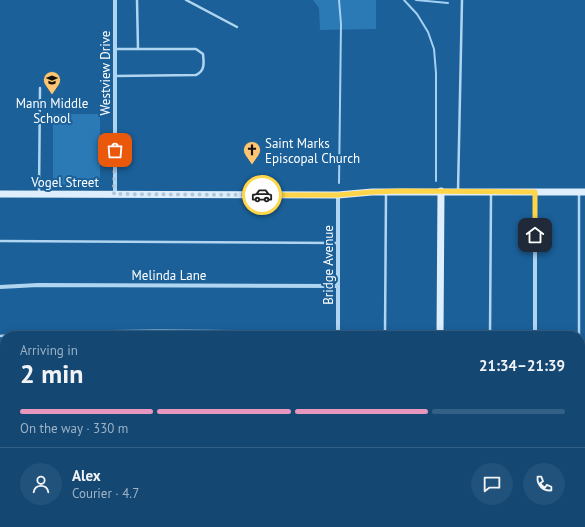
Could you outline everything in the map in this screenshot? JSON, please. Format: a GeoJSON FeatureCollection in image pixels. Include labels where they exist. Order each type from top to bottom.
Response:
{"type":"FeatureCollection","features":[{"type":"Feature","properties":{"kind":"street","name":"Westview Drive"},"geometry":{"type":"LineString","coordinates":[[114,194],[115,0]]}},
{"type":"Feature","properties":{"kind":"street","name":"Vogel Street"},"geometry":{"type":"LineString","coordinates":[[0,194],[338,195],[441,191],[582,192]]}},
{"type":"Feature","properties":{"kind":"street"},"geometry":{"type":"LineString","coordinates":[[440,331],[441,191]]}},
{"type":"Feature","properties":{"kind":"street"},"geometry":{"type":"LineString","coordinates":[[535,192],[535,331]]}},
{"type":"Feature","properties":{"kind":"street","name":"Bridge Avenue"},"geometry":{"type":"LineString","coordinates":[[338,195],[338,331]]}},
{"type":"Feature","properties":{"kind":"street","name":"Melinda Lane"},"geometry":{"type":"LineString","coordinates":[[0,287],[38,285],[338,286]]}},
{"type":"Feature","properties":{"kind":"lane"},"geometry":{"type":"LineString","coordinates":[[137,0],[138,49]]}},
{"type":"Feature","properties":{"kind":"lane"},"geometry":{"type":"LineString","coordinates":[[186,0],[237,27]]}},
{"type":"Feature","properties":{"kind":"lane"},"geometry":{"type":"LineString","coordinates":[[458,191],[462,0]]}},
{"type":"Feature","properties":{"kind":"lane"},"geometry":{"type":"LineString","coordinates":[[115,49],[196,49],[204,54],[204,67],[201,73],[196,75],[115,76]]}},
{"type":"Feature","properties":{"kind":"lane"},"geometry":{"type":"LineString","coordinates":[[39,194],[40,88]]}},
{"type":"Feature","properties":{"kind":"lane"},"geometry":{"type":"LineString","coordinates":[[490,331],[491,191]]}},
{"type":"Feature","properties":{"kind":"lane"},"geometry":{"type":"LineString","coordinates":[[385,331],[386,192]]}},
{"type":"Feature","properties":{"kind":"lane"},"geometry":{"type":"LineString","coordinates":[[579,331],[582,192]]}},
{"type":"Feature","properties":{"kind":"lane"},"geometry":{"type":"LineString","coordinates":[[0,241],[338,243]]}},
{"type":"Feature","properties":{"kind":"shaded area"},"geometry":{"type":"Polygon","coordinates":[[[313,0],[376,0],[376,29],[320,30],[319,8],[313,0]]]}},
{"type":"Feature","properties":{"kind":"shaded area"},"geometry":{"type":"Polygon","coordinates":[[[53,114],[100,114],[100,185],[53,186],[53,114]]]}},
{"type":"Feature","properties":{"kind":"waterway"},"geometry":{"type":"LineString","coordinates":[[339,0],[341,24],[339,183]]}},
{"type":"Feature","properties":{"kind":"waterway"},"geometry":{"type":"LineString","coordinates":[[404,0],[417,14],[428,32],[434,49],[436,73],[436,181]]}},
{"type":"Feature","properties":{"kind":"waterway"},"geometry":{"type":"LineString","coordinates":[[416,0],[448,3]]}},
{"type":"Feature","properties":{"kind":"way so far"},"geometry":{"type":"LineString","coordinates":[[115,150],[114,194],[262,195]]}},
{"type":"Feature","properties":{"kind":"place","name":"Mann Middle School"},"geometry":{"type":"Point","coordinates":[52,95]}},
{"type":"Feature","properties":{"kind":"place","name":"Saint Marks Episcopal Church"},"geometry":{"type":"Point","coordinates":[252,165]}},
{"type":"Feature","properties":{"kind":"route"},"geometry":{"type":"LineString","coordinates":[[262,195],[338,195],[400,191],[535,192],[535,235]]}}]}
